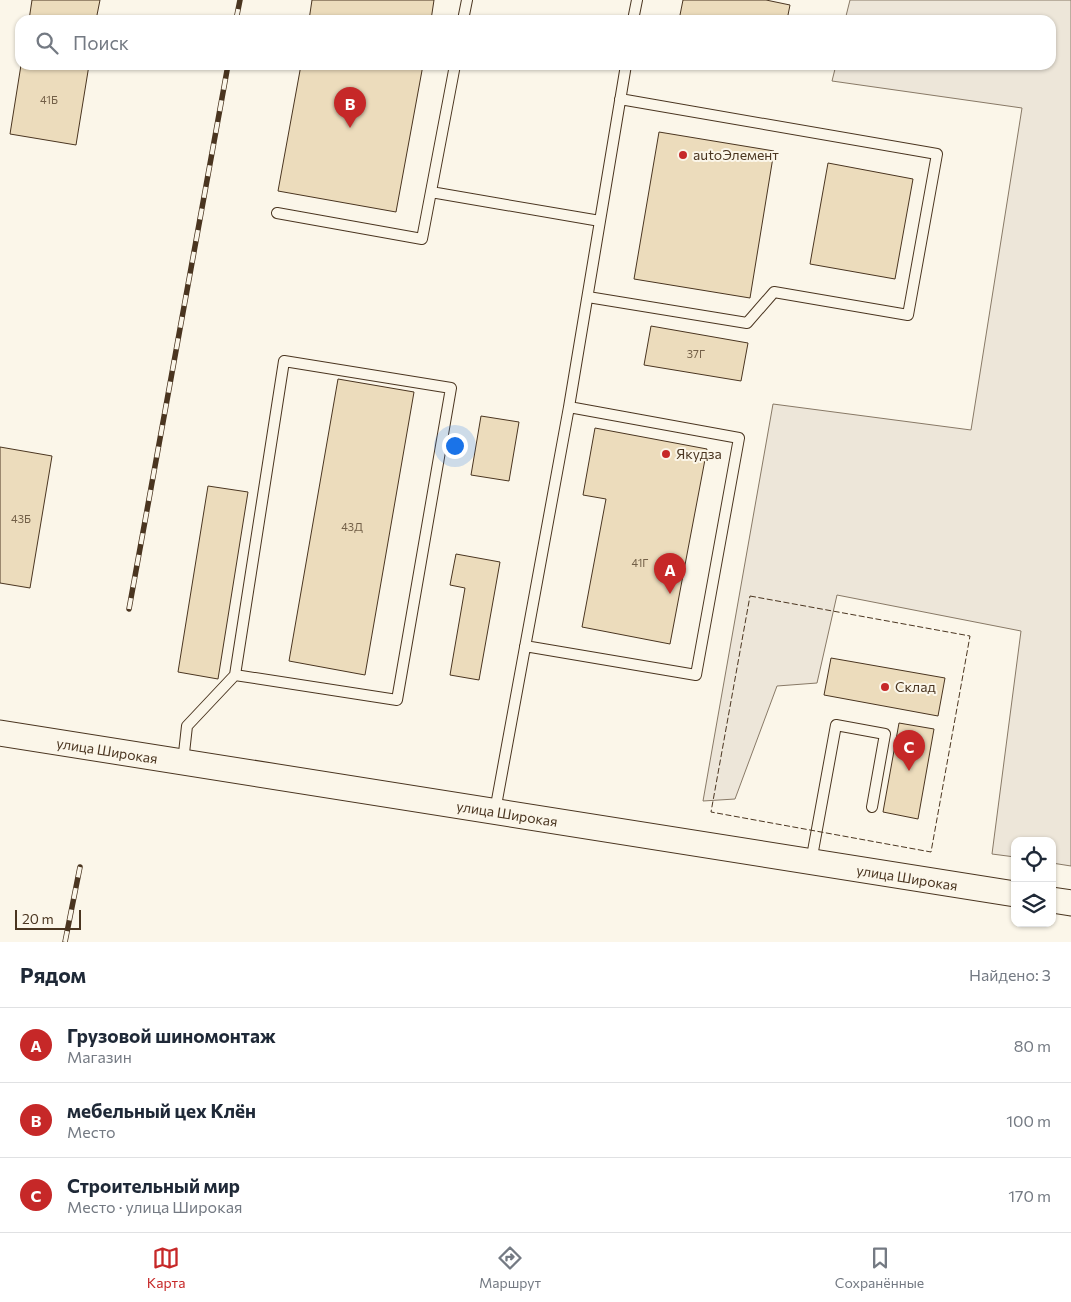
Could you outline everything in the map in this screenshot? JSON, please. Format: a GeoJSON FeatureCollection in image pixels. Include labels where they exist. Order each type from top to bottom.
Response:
{"type":"FeatureCollection","features":[{"type":"Feature","properties":{"kind":"street","name":"улица Широкая"},"geometry":{"type":"LineString","coordinates":[[0,733],[1011,893]]}},
{"type":"Feature","properties":{"kind":"street"},"geometry":{"type":"LineString","coordinates":[[1056,900],[1071,902]]}},
{"type":"Feature","properties":{"kind":"lane"},"geometry":{"type":"LineString","coordinates":[[464,15],[467,0]]}},
{"type":"Feature","properties":{"kind":"lane"},"geometry":{"type":"LineString","coordinates":[[634,15],[637,0]]}},
{"type":"Feature","properties":{"kind":"lane"},"geometry":{"type":"LineString","coordinates":[[277,213],[422,239],[454,70]]}},
{"type":"Feature","properties":{"kind":"lane"},"geometry":{"type":"LineString","coordinates":[[495,812],[569,407],[625,70]]}},
{"type":"Feature","properties":{"kind":"lane"},"geometry":{"type":"LineString","coordinates":[[588,297],[746,322],[774,292],[908,315],[937,154],[620,99]]}},
{"type":"Feature","properties":{"kind":"lane"},"geometry":{"type":"LineString","coordinates":[[431,192],[600,221]]}},
{"type":"Feature","properties":{"kind":"lane"},"geometry":{"type":"LineString","coordinates":[[183,763],[187,726],[235,675],[284,361],[450,388],[397,700],[235,675]]}},
{"type":"Feature","properties":{"kind":"lane"},"geometry":{"type":"LineString","coordinates":[[525,646],[696,675],[739,438],[569,407]]}},
{"type":"Feature","properties":{"kind":"lane"},"geometry":{"type":"LineString","coordinates":[[810,863],[836,725],[886,734],[872,807]]}},
{"type":"Feature","properties":{"kind":"shaded area"},"geometry":{"type":"Polygon","coordinates":[[[850,0],[1071,0],[1071,866],[1056,864],[1056,837],[1011,837],[1011,856],[992,854],[1021,631],[837,595],[817,683],[777,686],[735,799],[703,801],[773,404],[971,430],[1022,108],[832,81],[835,70],[1056,70],[1056,15],[846,15],[850,0]]]}},
{"type":"Feature","properties":{"kind":"building"},"geometry":{"type":"Polygon","coordinates":[[[32,0],[100,0],[97,15],[30,15],[32,0]]]}},
{"type":"Feature","properties":{"kind":"building"},"geometry":{"type":"Polygon","coordinates":[[[312,0],[434,0],[432,15],[310,15],[312,0]]]}},
{"type":"Feature","properties":{"kind":"building"},"geometry":{"type":"Polygon","coordinates":[[[683,0],[766,0],[790,5],[788,15],[680,15],[683,0]]]}},
{"type":"Feature","properties":{"kind":"building"},"geometry":{"type":"Polygon","coordinates":[[[20,70],[88,70],[76,145],[10,134],[20,70]]]}},
{"type":"Feature","properties":{"kind":"building"},"geometry":{"type":"Polygon","coordinates":[[[300,70],[422,70],[396,212],[278,191],[300,70]]]}},
{"type":"Feature","properties":{"kind":"building"},"geometry":{"type":"Polygon","coordinates":[[[659,132],[774,151],[750,298],[634,279],[659,132]]]}},
{"type":"Feature","properties":{"kind":"building"},"geometry":{"type":"Polygon","coordinates":[[[828,163],[913,179],[895,279],[810,264],[828,163]]]}},
{"type":"Feature","properties":{"kind":"building"},"geometry":{"type":"Polygon","coordinates":[[[651,326],[748,343],[741,381],[644,365],[651,326]]]}},
{"type":"Feature","properties":{"kind":"building"},"geometry":{"type":"Polygon","coordinates":[[[338,379],[414,392],[365,675],[289,661],[338,379]]]}},
{"type":"Feature","properties":{"kind":"building"},"geometry":{"type":"Polygon","coordinates":[[[481,416],[519,422],[509,481],[471,475],[481,416]]]}},
{"type":"Feature","properties":{"kind":"building"},"geometry":{"type":"Polygon","coordinates":[[[595,428],[707,449],[670,644],[582,627],[606,499],[583,495],[595,428]]]}},
{"type":"Feature","properties":{"kind":"building"},"geometry":{"type":"Polygon","coordinates":[[[0,447],[52,456],[30,588],[0,583],[0,447]]]}},
{"type":"Feature","properties":{"kind":"building"},"geometry":{"type":"Polygon","coordinates":[[[208,486],[248,492],[218,679],[178,672],[208,486]]]}},
{"type":"Feature","properties":{"kind":"building"},"geometry":{"type":"Polygon","coordinates":[[[456,554],[500,562],[479,680],[450,675],[465,588],[450,585],[456,554]]]}},
{"type":"Feature","properties":{"kind":"building","name":"Склад"},"geometry":{"type":"Polygon","coordinates":[[[831,658],[945,678],[938,716],[824,695],[831,658]]]}},
{"type":"Feature","properties":{"kind":"building"},"geometry":{"type":"Polygon","coordinates":[[[899,723],[934,729],[918,819],[883,812],[899,723]]]}},
{"type":"Feature","properties":{"kind":"railway"},"geometry":{"type":"LineString","coordinates":[[237,15],[240,0]]}},
{"type":"Feature","properties":{"kind":"railway"},"geometry":{"type":"LineString","coordinates":[[129,609],[227,70]]}},
{"type":"Feature","properties":{"kind":"railway"},"geometry":{"type":"LineString","coordinates":[[65,942],[80,867]]}},
{"type":"Feature","properties":{"kind":"fence"},"geometry":{"type":"LineString","coordinates":[[750,596],[970,636],[931,852],[711,812],[750,596]]}},
{"type":"Feature","properties":{"kind":"place","name":"мебельный цех Клён"},"geometry":{"type":"Point","coordinates":[350,128]}},
{"type":"Feature","properties":{"kind":"place","name":"autoЭлемент"},"geometry":{"type":"Point","coordinates":[683,155]}},
{"type":"Feature","properties":{"kind":"place","name":"Якудза"},"geometry":{"type":"Point","coordinates":[666,454]}},
{"type":"Feature","properties":{"kind":"place","name":"Грузовой шиномонтаж"},"geometry":{"type":"Point","coordinates":[670,594]}},
{"type":"Feature","properties":{"kind":"place","name":"Склад"},"geometry":{"type":"Point","coordinates":[885,687]}},
{"type":"Feature","properties":{"kind":"place","name":"Строительный мир"},"geometry":{"type":"Point","coordinates":[909,771]}}]}
